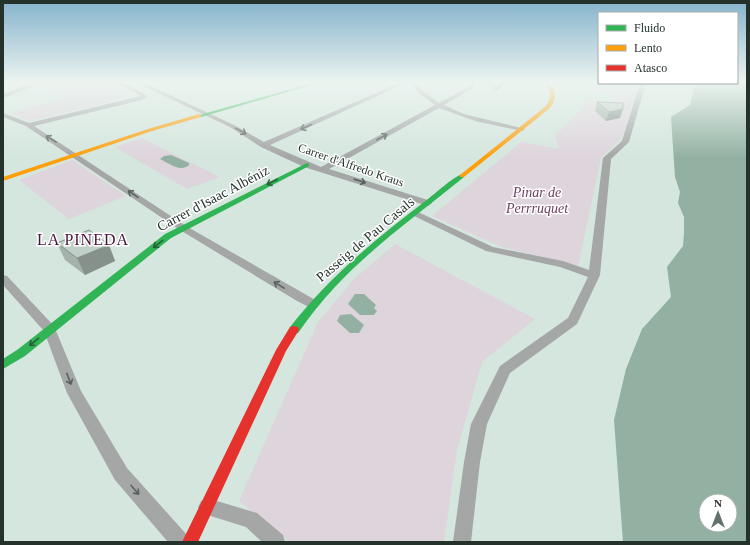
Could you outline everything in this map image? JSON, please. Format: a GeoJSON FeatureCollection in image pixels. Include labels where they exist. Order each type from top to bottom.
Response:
{"type":"FeatureCollection","features":[{"type":"Feature","properties":{"kind":"street"},"geometry":{"type":"LineString","coordinates":[[28,125],[98,107]]}},
{"type":"Feature","properties":{"kind":"street","name":"Carrer d'Alfredo Kraus"},"geometry":{"type":"LineString","coordinates":[[192,107],[241,130],[264,145],[307,165],[428,203]]}},
{"type":"Feature","properties":{"kind":"street"},"geometry":{"type":"LineString","coordinates":[[3,179],[74,154],[229,107]]}},
{"type":"Feature","properties":{"kind":"street"},"geometry":{"type":"LineString","coordinates":[[264,145],[348,107]]}},
{"type":"Feature","properties":{"kind":"street"},"geometry":{"type":"LineString","coordinates":[[323,169],[335,164],[436,107]]}},
{"type":"Feature","properties":{"kind":"street"},"geometry":{"type":"LineString","coordinates":[[443,107],[467,116],[522,129]]}},
{"type":"Feature","properties":{"kind":"street","name":"Passeig de Pau Casals"},"geometry":{"type":"LineString","coordinates":[[190,542],[281,350],[298,322],[342,273],[522,129],[546,107]]}},
{"type":"Feature","properties":{"kind":"street"},"geometry":{"type":"LineString","coordinates":[[462,542],[472,462],[479,424],[505,370],[573,321],[594,275],[607,158],[625,142],[636,107]]}},
{"type":"Feature","properties":{"kind":"street"},"geometry":{"type":"LineString","coordinates":[[3,115],[28,125],[74,154],[183,228],[313,304]]}},
{"type":"Feature","properties":{"kind":"street","name":"Carrer d'Isaac Albéniz"},"geometry":{"type":"LineString","coordinates":[[3,365],[21,353],[168,236],[307,165]]}},
{"type":"Feature","properties":{"kind":"street"},"geometry":{"type":"LineString","coordinates":[[415,214],[490,249],[563,264],[594,275]]}},
{"type":"Feature","properties":{"kind":"street"},"geometry":{"type":"LineString","coordinates":[[3,278],[50,329],[74,394],[121,474],[180,542]]}},
{"type":"Feature","properties":{"kind":"street"},"geometry":{"type":"LineString","coordinates":[[207,507],[251,519],[276,542]]}},
{"type":"Feature","properties":{"kind":"green space"},"geometry":{"type":"Polygon","coordinates":[[[31,107],[87,107],[30,121],[12,113],[31,107]]]}},
{"type":"Feature","properties":{"kind":"green space","name":"Pinar de Perrruquet"},"geometry":{"type":"Polygon","coordinates":[[[583,107],[631,107],[626,131],[618,142],[601,158],[578,266],[502,247],[432,216],[521,142],[559,149],[555,135],[583,107]]]}},
{"type":"Feature","properties":{"kind":"green space"},"geometry":{"type":"Polygon","coordinates":[[[142,138],[219,177],[187,189],[115,147],[142,138]]]}},
{"type":"Feature","properties":{"kind":"green space"},"geometry":{"type":"Polygon","coordinates":[[[72,160],[126,196],[69,219],[19,180],[72,160]]]}},
{"type":"Feature","properties":{"kind":"green space"},"geometry":{"type":"Polygon","coordinates":[[[395,244],[535,319],[482,362],[457,450],[444,542],[290,542],[239,501],[318,322],[353,280],[395,244]]]}},
{"type":"Feature","properties":{"kind":"shaded area"},"geometry":{"type":"Polygon","coordinates":[[[686,107],[747,107],[747,542],[623,542],[614,420],[626,369],[642,329],[671,297],[667,267],[683,246],[684,233],[684,217],[678,203],[680,192],[675,177],[671,117],[686,107]]]}},
{"type":"Feature","properties":{"kind":"shaded area"},"geometry":{"type":"Polygon","coordinates":[[[171,155],[189,163],[189,165],[178,168],[160,159],[164,156],[171,155]]]}},
{"type":"Feature","properties":{"kind":"shaded area"},"geometry":{"type":"Polygon","coordinates":[[[355,294],[364,294],[376,305],[374,308],[377,311],[374,315],[360,315],[348,304],[355,294]]]}},
{"type":"Feature","properties":{"kind":"shaded area"},"geometry":{"type":"Polygon","coordinates":[[[351,314],[364,325],[359,333],[350,333],[337,321],[340,315],[351,314]]]}},
{"type":"Feature","properties":{"kind":"building"},"geometry":{"type":"Polygon","coordinates":[[[604,107],[623,107],[623,109],[609,112],[604,107]]]}},
{"type":"Feature","properties":{"kind":"building"},"geometry":{"type":"Polygon","coordinates":[[[89,230],[109,245],[77,258],[57,243],[89,230]]]}},
{"type":"Feature","properties":{"kind":"traffic: fast"},"geometry":{"type":"LineString","coordinates":[[199,116],[229,107]]}},
{"type":"Feature","properties":{"kind":"traffic: fast"},"geometry":{"type":"LineString","coordinates":[[3,365],[21,353],[168,236],[307,165]]}},
{"type":"Feature","properties":{"kind":"traffic: fast"},"geometry":{"type":"LineString","coordinates":[[294,330],[311,307],[351,266],[372,247],[462,176]]}},
{"type":"Feature","properties":{"kind":"traffic: slow"},"geometry":{"type":"LineString","coordinates":[[462,176],[547,107]]}},
{"type":"Feature","properties":{"kind":"traffic: slow"},"geometry":{"type":"LineString","coordinates":[[3,179],[150,130],[199,116]]}},
{"type":"Feature","properties":{"kind":"traffic: jam"},"geometry":{"type":"LineString","coordinates":[[190,542],[281,350],[294,330]]}},
{"type":"Feature","properties":{"kind":"district","name":"LA PINEDA"},"geometry":{"type":"Point","coordinates":[83,239]}}]}
